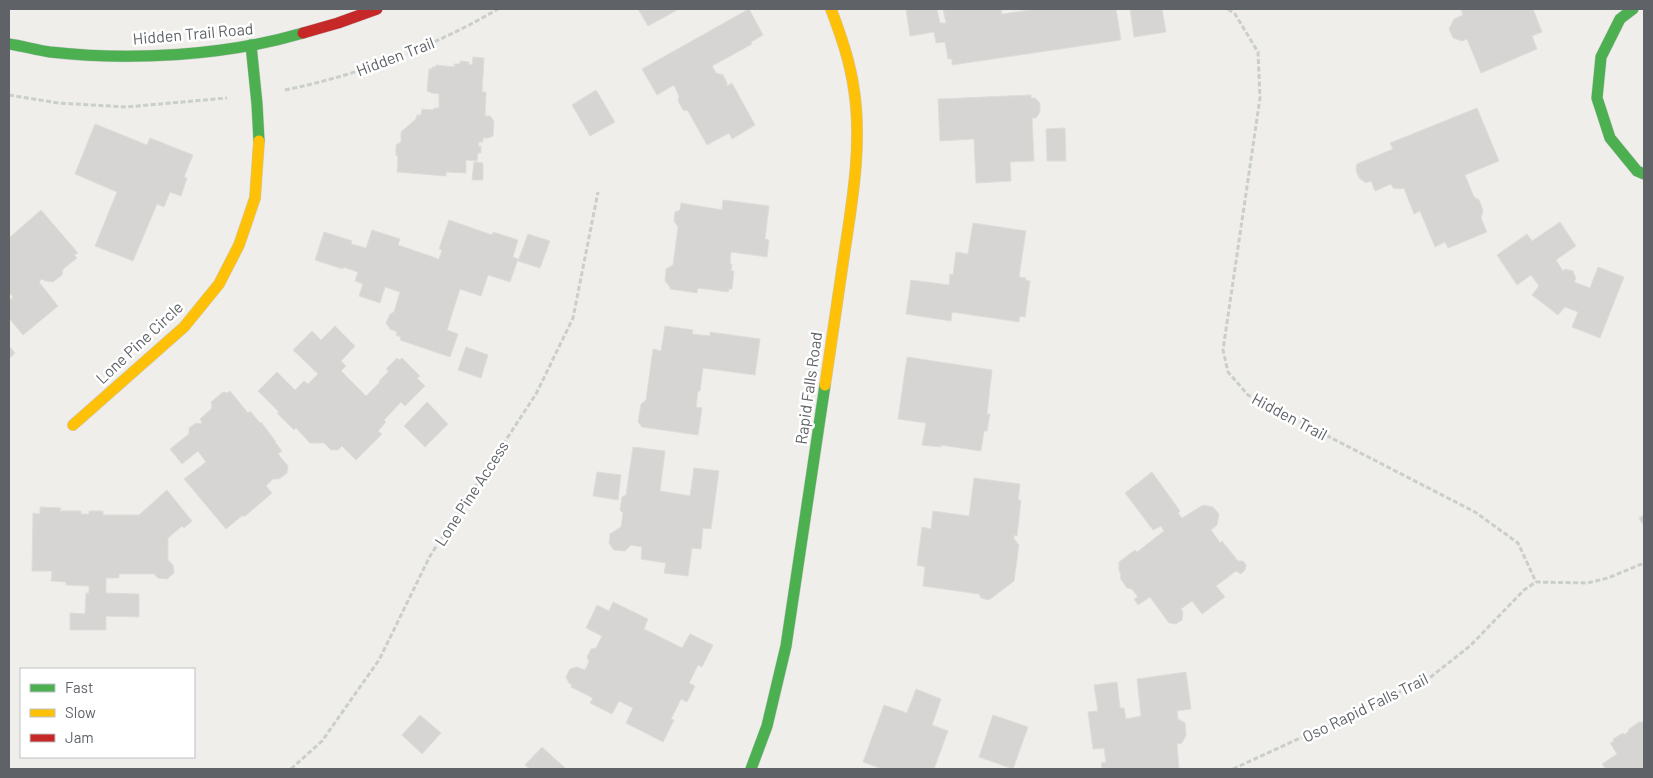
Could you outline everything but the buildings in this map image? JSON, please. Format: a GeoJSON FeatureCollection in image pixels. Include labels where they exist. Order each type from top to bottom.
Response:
{"type":"FeatureCollection","features":[{"type":"Feature","properties":{"kind":"street","name":"Hidden Trail Road"},"geometry":{"type":"LineString","coordinates":[[9,44],[48,51],[110,56],[164,54],[251,46],[345,22],[377,9]]}},
{"type":"Feature","properties":{"kind":"street","name":"Rapid Falls Road"},"geometry":{"type":"LineString","coordinates":[[751,769],[767,726],[786,646],[848,232],[856,163],[857,122],[851,70],[831,9]]}},
{"type":"Feature","properties":{"kind":"street"},"geometry":{"type":"LineString","coordinates":[[1633,9],[1620,19],[1601,57],[1597,98],[1610,138],[1637,171],[1644,174]]}},
{"type":"Feature","properties":{"kind":"street","name":"Lone Pine Circle"},"geometry":{"type":"LineString","coordinates":[[73,425],[184,326],[219,284],[239,245],[255,198],[259,151],[257,104],[251,46]]}},
{"type":"Feature","properties":{"kind":"path","name":"Hidden Trail"},"geometry":{"type":"LineString","coordinates":[[287,90],[366,70],[434,42],[498,9]]}},
{"type":"Feature","properties":{"kind":"path","name":"Hidden Trail"},"geometry":{"type":"LineString","coordinates":[[1228,9],[1235,14],[1258,52],[1260,98],[1223,350],[1228,372],[1248,395],[1475,512],[1518,543],[1536,582]]}},
{"type":"Feature","properties":{"kind":"path"},"geometry":{"type":"LineString","coordinates":[[9,95],[58,103],[126,108],[227,98]]}},
{"type":"Feature","properties":{"kind":"path","name":"Lone Pine Access"},"geometry":{"type":"LineString","coordinates":[[291,769],[322,741],[380,660],[430,556],[536,394],[573,318],[598,192]]}},
{"type":"Feature","properties":{"kind":"path"},"geometry":{"type":"LineString","coordinates":[[1536,582],[1587,583],[1608,578],[1644,563]]}},
{"type":"Feature","properties":{"kind":"path","name":"Oso Rapid Falls Trail"},"geometry":{"type":"LineString","coordinates":[[1233,769],[1428,679],[1470,646],[1524,590],[1536,582]]}},
{"type":"Feature","properties":{"kind":"traffic: fast"},"geometry":{"type":"LineString","coordinates":[[1633,9],[1620,19],[1601,57],[1597,98],[1610,138],[1637,171],[1644,174]]}},
{"type":"Feature","properties":{"kind":"traffic: fast"},"geometry":{"type":"LineString","coordinates":[[9,44],[50,52],[81,55],[145,56],[242,47],[303,33]]}},
{"type":"Feature","properties":{"kind":"traffic: fast"},"geometry":{"type":"LineString","coordinates":[[251,45],[259,141]]}},
{"type":"Feature","properties":{"kind":"traffic: fast"},"geometry":{"type":"LineString","coordinates":[[751,769],[767,726],[786,646],[825,385]]}},
{"type":"Feature","properties":{"kind":"traffic: slow"},"geometry":{"type":"LineString","coordinates":[[825,385],[851,210],[857,149],[856,110],[852,79],[845,49],[831,9]]}},
{"type":"Feature","properties":{"kind":"traffic: slow"},"geometry":{"type":"LineString","coordinates":[[73,425],[184,327],[219,284],[239,245],[255,198],[259,141]]}},
{"type":"Feature","properties":{"kind":"traffic: jam"},"geometry":{"type":"LineString","coordinates":[[303,33],[377,9]]}}]}
